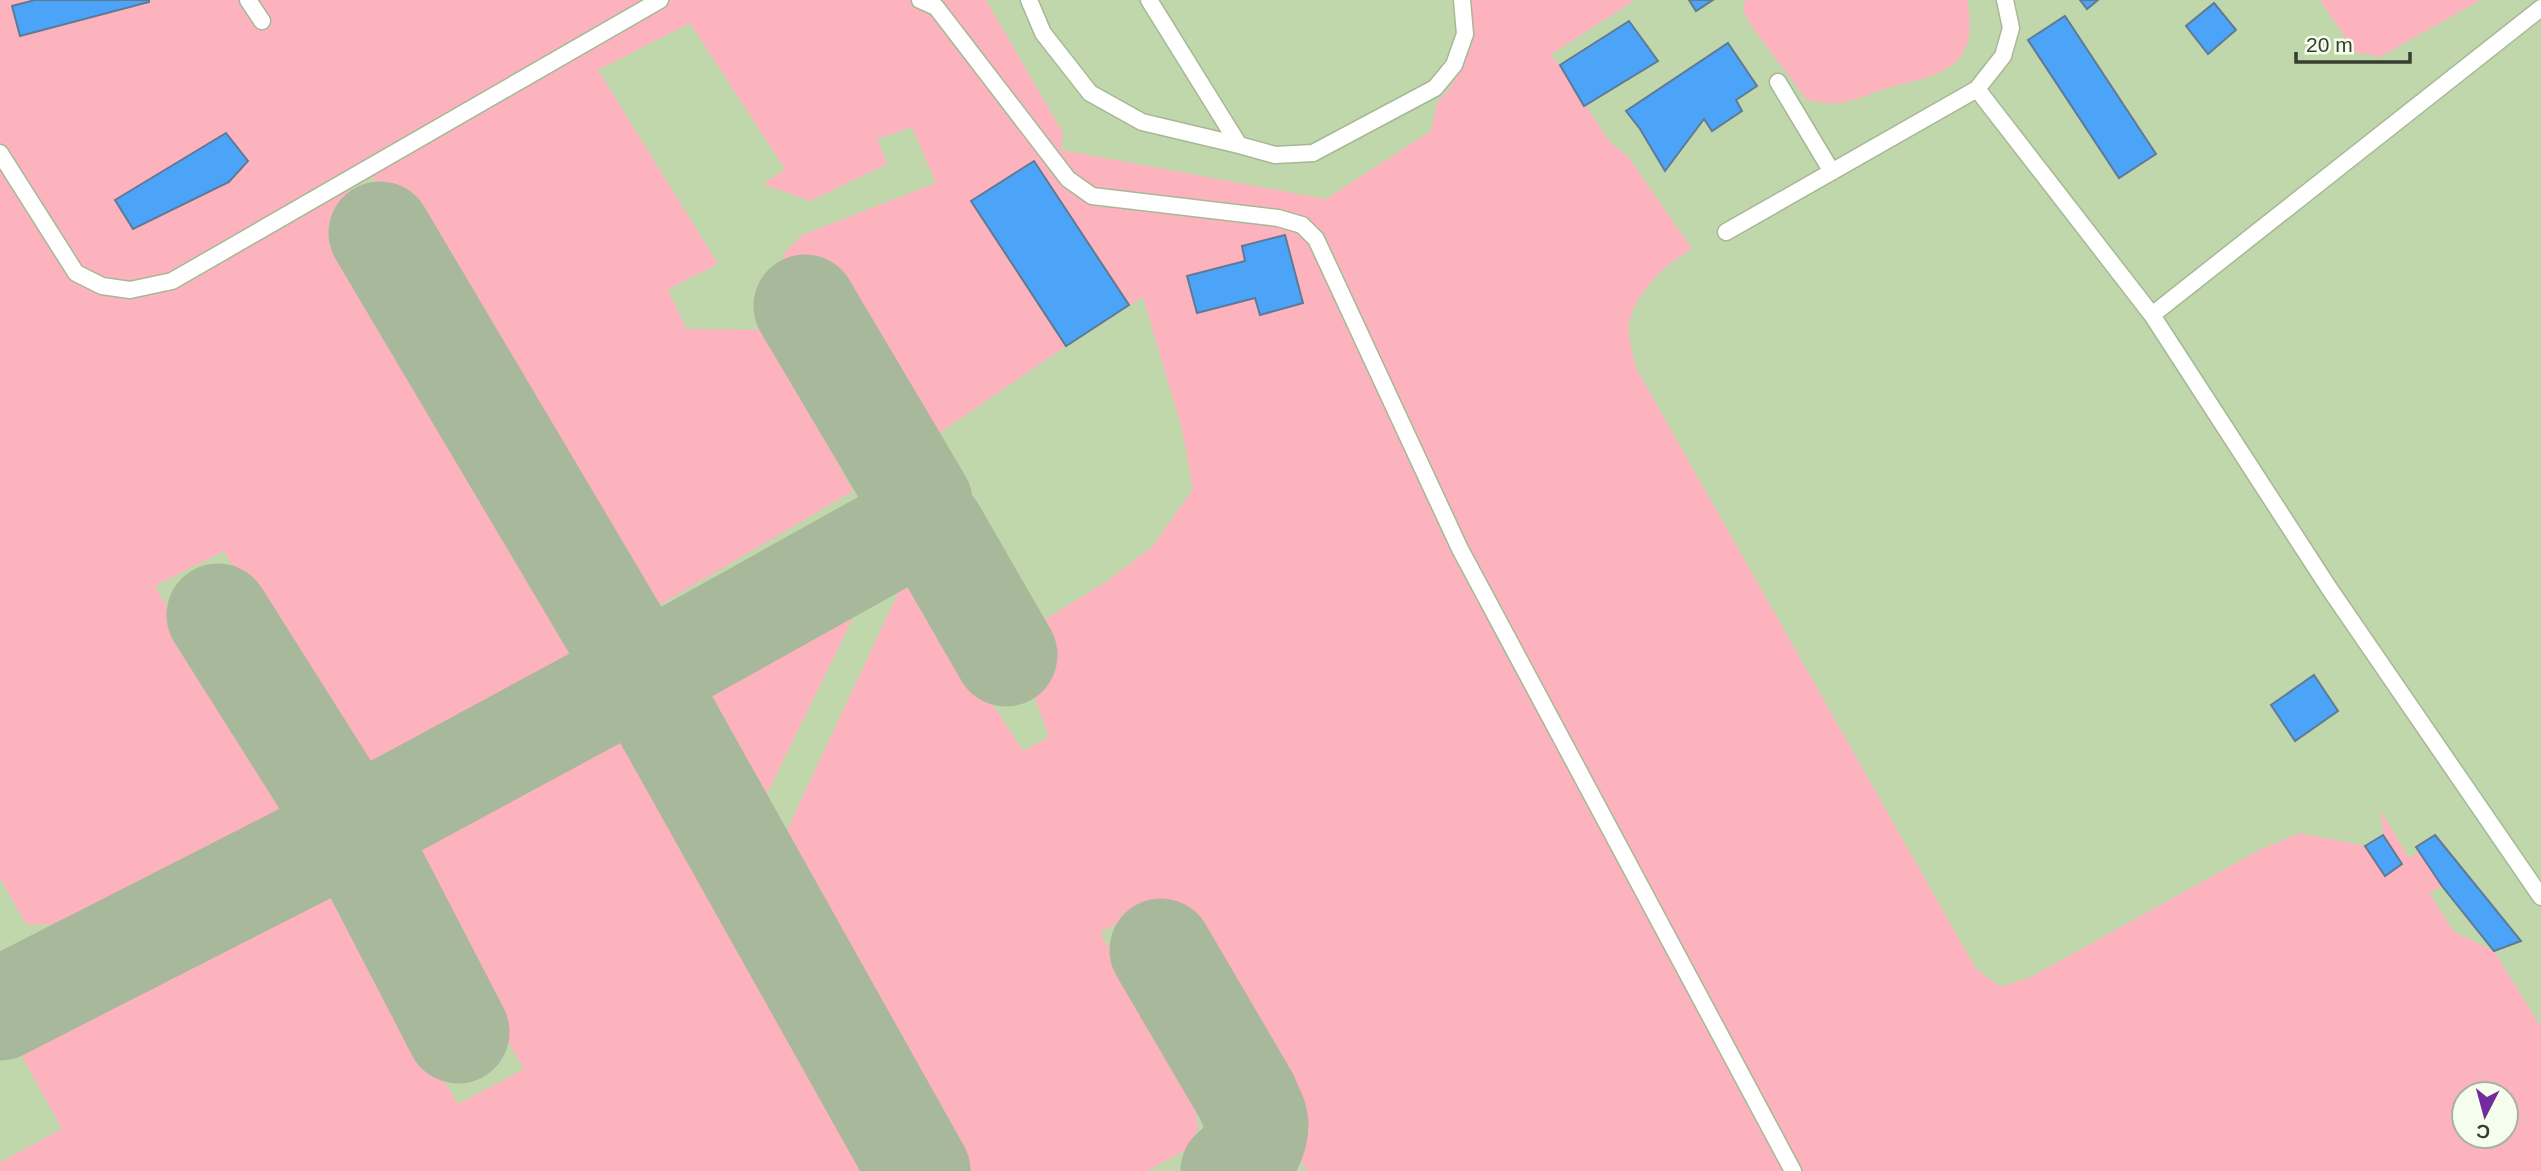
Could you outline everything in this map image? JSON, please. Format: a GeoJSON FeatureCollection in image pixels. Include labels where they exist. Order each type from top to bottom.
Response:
{"type":"FeatureCollection","features":[{"type":"Feature","properties":{"kind":"lane"},"geometry":{"type":"LineString","coordinates":[[248,0],[262,22]]}},
{"type":"Feature","properties":{"kind":"lane"},"geometry":{"type":"LineString","coordinates":[[0,153],[76,273],[102,286],[130,290],[172,281],[660,0]]}},
{"type":"Feature","properties":{"kind":"lane"},"geometry":{"type":"LineString","coordinates":[[920,0],[936,7],[1068,179],[1092,196],[1278,218],[1302,225],[1316,239],[1460,549],[1793,1171]]}},
{"type":"Feature","properties":{"kind":"lane"},"geometry":{"type":"LineString","coordinates":[[1029,0],[1044,33],[1090,93],[1142,122],[1275,155],[1313,153],[1435,88],[1454,65],[1465,34],[1462,0]]}},
{"type":"Feature","properties":{"kind":"lane"},"geometry":{"type":"LineString","coordinates":[[1149,0],[1239,145]]}},
{"type":"Feature","properties":{"kind":"lane"},"geometry":{"type":"LineString","coordinates":[[1726,232],[1977,89],[2003,56],[2011,28],[2005,0]]}},
{"type":"Feature","properties":{"kind":"lane"},"geometry":{"type":"LineString","coordinates":[[2152,315],[2541,8]]}},
{"type":"Feature","properties":{"kind":"lane"},"geometry":{"type":"LineString","coordinates":[[1778,82],[1832,172]]}},
{"type":"Feature","properties":{"kind":"lane"},"geometry":{"type":"LineString","coordinates":[[1977,89],[2152,315],[2329,588],[2541,897]]}},
{"type":"Feature","properties":{"kind":"shaded area"},"geometry":{"type":"Polygon","coordinates":[[[0,0],[2541,0],[2541,1171],[0,1171],[0,0]]]}},
{"type":"Feature","properties":{"kind":"shaded area"},"geometry":{"type":"Polygon","coordinates":[[[0,0],[986,0],[1063,133],[1061,150],[1326,199],[1431,131],[1437,103],[1452,85],[1470,36],[1472,0],[1635,0],[1550,55],[1560,65],[1609,141],[1629,158],[1692,249],[1655,278],[1634,308],[1629,331],[1636,368],[1976,969],[2001,987],[2031,977],[2259,850],[2300,833],[2365,846],[2385,876],[2402,864],[2383,835],[2381,811],[2409,858],[2419,852],[2442,886],[2429,893],[2454,932],[2494,951],[2541,1027],[2541,1171],[1307,1171],[1161,902],[1100,932],[1195,1105],[1198,1126],[1193,1146],[1147,1171],[934,1171],[766,875],[907,574],[1023,751],[1049,737],[1031,687],[1031,647],[1047,618],[1106,582],[1152,547],[1193,489],[1182,429],[1143,297],[1129,305],[1034,161],[971,202],[1066,346],[923,444],[782,256],[802,235],[936,183],[912,127],[877,139],[887,164],[810,201],[763,184],[785,169],[690,23],[598,70],[718,264],[668,289],[686,329],[765,330],[853,491],[629,623],[373,177],[347,190],[356,200],[342,226],[578,654],[351,776],[224,551],[155,586],[284,810],[69,925],[26,924],[0,878],[0,0]]]}},
{"type":"Feature","properties":{"kind":"shaded area"},"geometry":{"type":"Polygon","coordinates":[[[1745,0],[1967,0],[1969,37],[1960,57],[1934,75],[1845,102],[1807,100],[1755,31],[1743,11],[1745,0]]]}},
{"type":"Feature","properties":{"kind":"shaded area"},"geometry":{"type":"Polygon","coordinates":[[[2320,0],[2480,0],[2380,57],[2355,52],[2320,0]]]}},
{"type":"Feature","properties":{"kind":"shaded area"},"geometry":{"type":"Polygon","coordinates":[[[885,552],[746,837],[660,692],[669,670],[885,552]]]}},
{"type":"Feature","properties":{"kind":"shaded area"},"geometry":{"type":"Polygon","coordinates":[[[601,704],[869,1171],[0,1171],[0,1162],[62,1129],[4,1024],[315,865],[458,1104],[524,1069],[384,828],[601,704]]]}},
{"type":"Feature","properties":{"kind":"building"},"geometry":{"type":"Polygon","coordinates":[[[35,0],[149,2],[20,36],[12,6],[35,0]]]}},
{"type":"Feature","properties":{"kind":"building"},"geometry":{"type":"Polygon","coordinates":[[[1689,0],[1713,0],[1696,11],[1689,0]]]}},
{"type":"Feature","properties":{"kind":"building"},"geometry":{"type":"Polygon","coordinates":[[[2080,0],[2098,0],[2087,9],[2080,0]]]}},
{"type":"Feature","properties":{"kind":"building"},"geometry":{"type":"Polygon","coordinates":[[[2214,3],[2236,30],[2208,54],[2186,26],[2214,3]]]}},
{"type":"Feature","properties":{"kind":"building"},"geometry":{"type":"Polygon","coordinates":[[[2065,16],[2156,154],[2119,178],[2028,40],[2065,16]]]}},
{"type":"Feature","properties":{"kind":"building"},"geometry":{"type":"Polygon","coordinates":[[[1629,21],[1658,61],[1584,106],[1560,65],[1629,21]]]}},
{"type":"Feature","properties":{"kind":"building"},"geometry":{"type":"Polygon","coordinates":[[[1728,43],[1757,86],[1736,100],[1742,111],[1712,131],[1704,119],[1665,171],[1626,111],[1728,43]]]}},
{"type":"Feature","properties":{"kind":"building"},"geometry":{"type":"Polygon","coordinates":[[[226,133],[248,161],[229,182],[133,229],[115,200],[226,133]]]}},
{"type":"Feature","properties":{"kind":"building"},"geometry":{"type":"Polygon","coordinates":[[[1034,161],[1129,305],[1066,346],[971,201],[1034,161]]]}},
{"type":"Feature","properties":{"kind":"building"},"geometry":{"type":"Polygon","coordinates":[[[1285,235],[1303,303],[1260,315],[1255,298],[1197,313],[1187,276],[1245,261],[1242,246],[1285,235]]]}},
{"type":"Feature","properties":{"kind":"building"},"geometry":{"type":"Polygon","coordinates":[[[2314,675],[2338,711],[2295,741],[2271,705],[2314,675]]]}},
{"type":"Feature","properties":{"kind":"building"},"geometry":{"type":"Polygon","coordinates":[[[2383,835],[2402,864],[2385,876],[2365,846],[2383,835]]]}},
{"type":"Feature","properties":{"kind":"building"},"geometry":{"type":"Polygon","coordinates":[[[2435,835],[2521,941],[2494,951],[2442,886],[2416,847],[2435,835]]]}},
{"type":"Feature","properties":{"kind":"taxiway"},"geometry":{"type":"LineString","coordinates":[[380,233],[630,655],[919,1171]]}},
{"type":"Feature","properties":{"kind":"taxiway"},"geometry":{"type":"LineString","coordinates":[[0,1009],[353,829],[614,688],[641,677],[919,522],[921,502],[805,306]]}},
{"type":"Feature","properties":{"kind":"taxiway"},"geometry":{"type":"LineString","coordinates":[[919,522],[934,530],[1006,655]]}},
{"type":"Feature","properties":{"kind":"taxiway"},"geometry":{"type":"LineString","coordinates":[[218,615],[353,829],[458,1032]]}},
{"type":"Feature","properties":{"kind":"taxiway"},"geometry":{"type":"LineString","coordinates":[[1161,950],[1247,1097],[1256,1118],[1253,1144],[1232,1171]]}}]}
